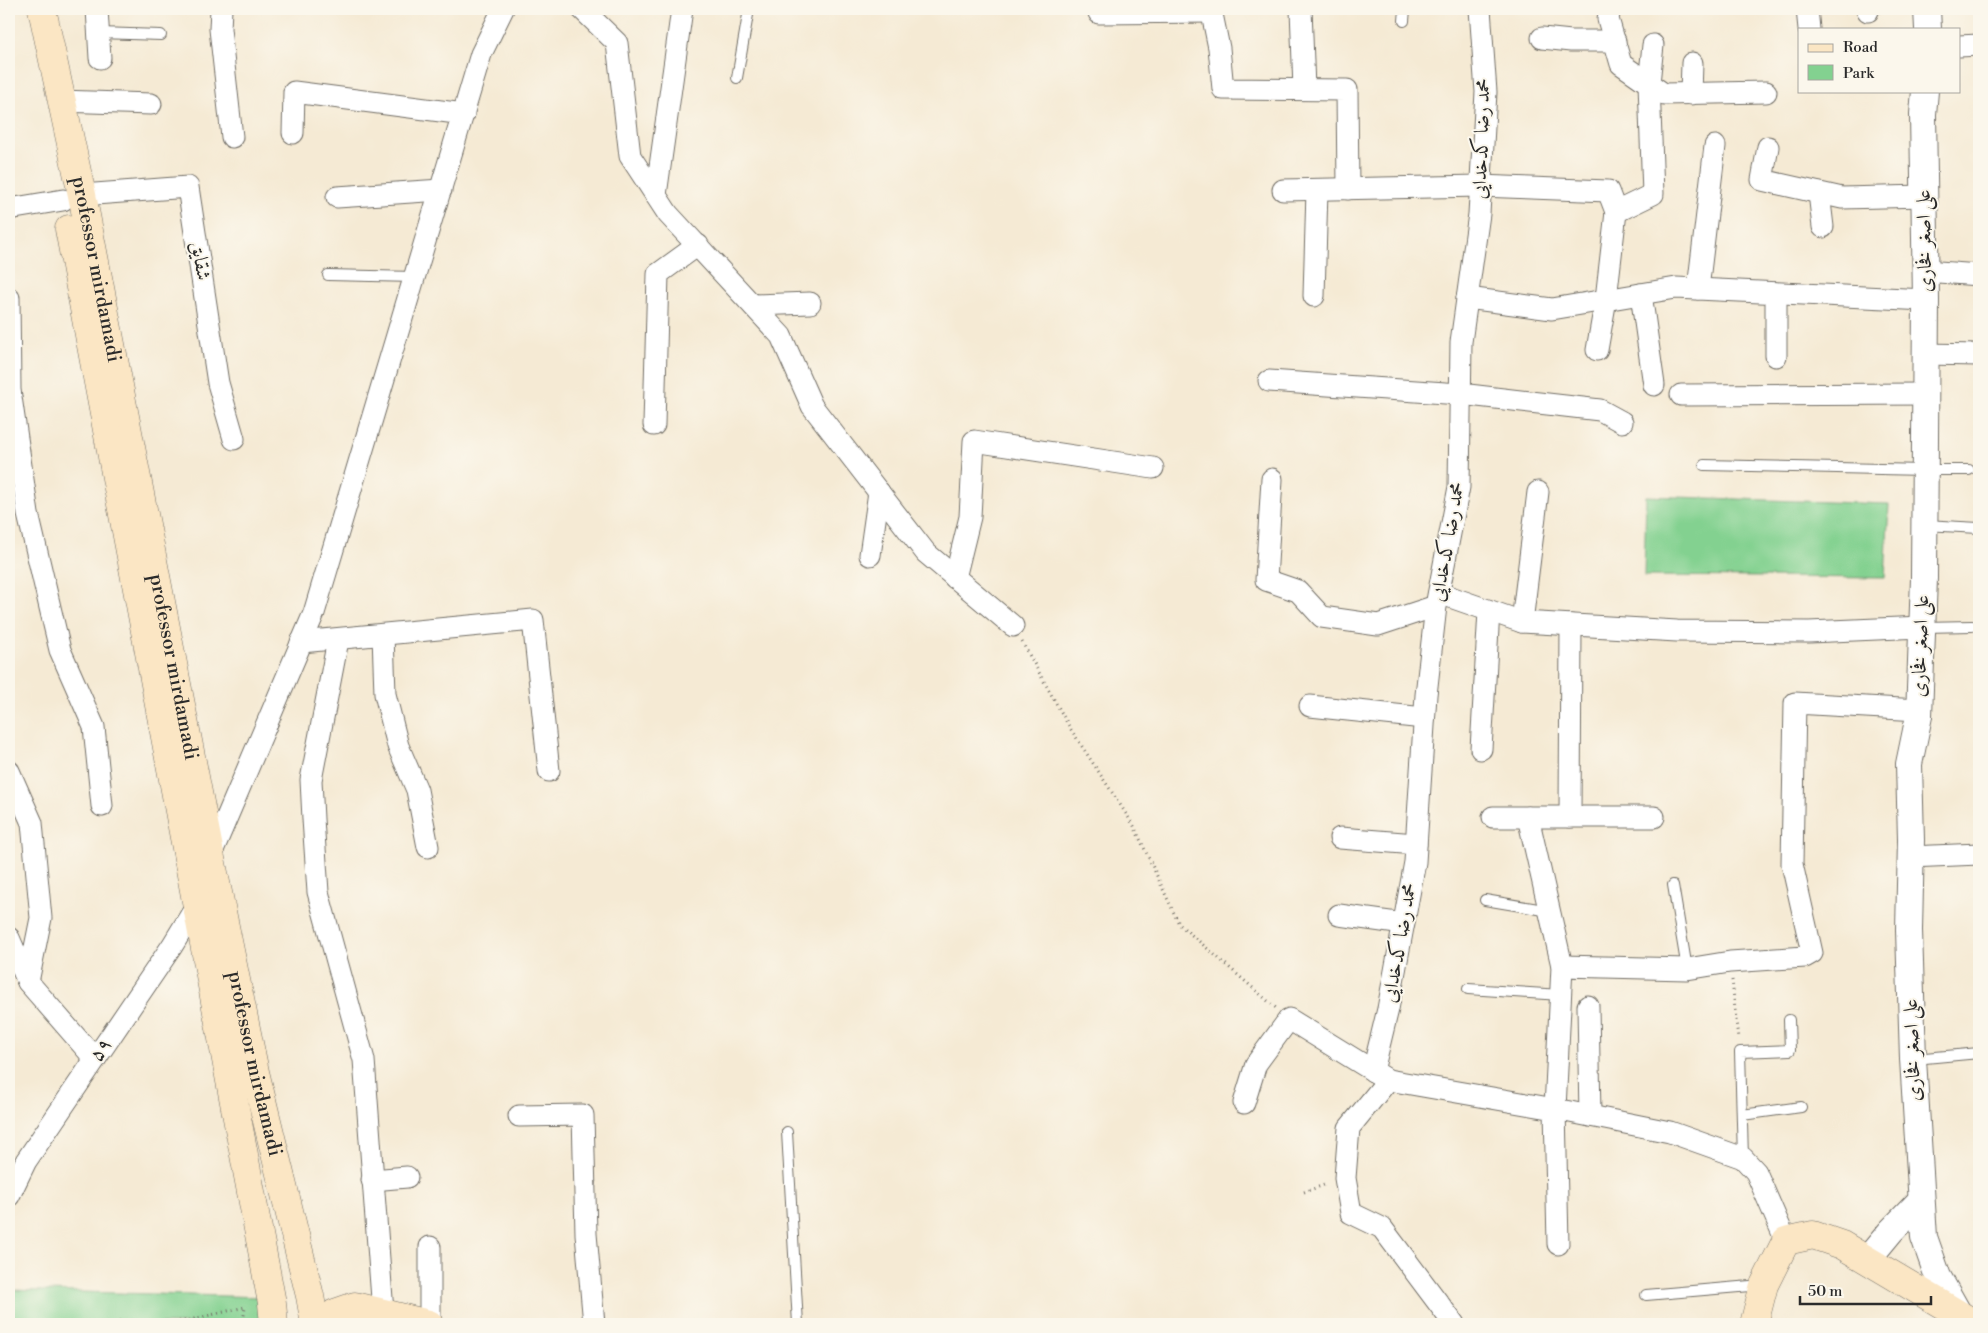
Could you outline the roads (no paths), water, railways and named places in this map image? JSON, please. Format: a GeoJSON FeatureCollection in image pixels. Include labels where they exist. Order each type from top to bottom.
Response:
{"type":"FeatureCollection","features":[{"type":"Feature","properties":{"kind":"main road","name":"professor mirdamadi"},"geometry":{"type":"LineString","coordinates":[[28,9],[73,198],[255,1072],[305,1275],[315,1324]]}},
{"type":"Feature","properties":{"kind":"main road","name":"professor mirdamadi"},"geometry":{"type":"LineString","coordinates":[[42,9],[60,101],[73,198],[197,905],[274,1324]]}},
{"type":"Feature","properties":{"kind":"main road"},"geometry":{"type":"LineString","coordinates":[[1754,1324],[1764,1285],[1786,1242],[1813,1235],[1842,1246],[1967,1320]]}},
{"type":"Feature","properties":{"kind":"main road"},"geometry":{"type":"LineString","coordinates":[[305,1275],[318,1288],[332,1297],[393,1318],[430,1324]]}},
{"type":"Feature","properties":{"kind":"main road"},"geometry":{"type":"LineString","coordinates":[[324,1324],[335,1313],[355,1306]]}},
{"type":"Feature","properties":{"kind":"street"},"geometry":{"type":"LineString","coordinates":[[97,9],[100,58]]}},
{"type":"Feature","properties":{"kind":"street"},"geometry":{"type":"LineString","coordinates":[[221,9],[220,30],[232,137]]}},
{"type":"Feature","properties":{"kind":"street"},"geometry":{"type":"LineString","coordinates":[[210,857],[314,613],[482,54],[503,9]]}},
{"type":"Feature","properties":{"kind":"street"},"geometry":{"type":"LineString","coordinates":[[584,9],[617,44],[630,156],[668,214],[781,336],[812,406],[926,553],[1013,626]]}},
{"type":"Feature","properties":{"kind":"street"},"geometry":{"type":"LineString","coordinates":[[656,195],[682,9]]}},
{"type":"Feature","properties":{"kind":"street"},"geometry":{"type":"LineString","coordinates":[[1301,9],[1304,89]]}},
{"type":"Feature","properties":{"kind":"street","name":"محمد رضا کدخدایی"},"geometry":{"type":"LineString","coordinates":[[1380,1075],[1388,1008],[1415,862],[1424,718],[1437,600],[1460,488],[1461,342],[1479,214],[1486,92],[1480,9]]}},
{"type":"Feature","properties":{"kind":"street"},"geometry":{"type":"LineString","coordinates":[[1610,9],[1608,19],[1621,64],[1664,94],[1766,92]]}},
{"type":"Feature","properties":{"kind":"street"},"geometry":{"type":"LineString","coordinates":[[1807,9],[1808,28]]}},
{"type":"Feature","properties":{"kind":"street"},"geometry":{"type":"LineString","coordinates":[[1927,9],[1928,28]]}},
{"type":"Feature","properties":{"kind":"street"},"geometry":{"type":"LineString","coordinates":[[1099,13],[1211,10],[1219,48],[1223,88],[1347,90],[1348,189]]}},
{"type":"Feature","properties":{"kind":"street"},"geometry":{"type":"LineString","coordinates":[[1542,38],[1571,41],[1615,41]]}},
{"type":"Feature","properties":{"kind":"street"},"geometry":{"type":"LineString","coordinates":[[1616,212],[1653,194],[1649,83],[1653,45]]}},
{"type":"Feature","properties":{"kind":"street"},"geometry":{"type":"LineString","coordinates":[[1960,46],[1979,45]]}},
{"type":"Feature","properties":{"kind":"street"},"geometry":{"type":"LineString","coordinates":[[1691,94],[1692,63]]}},
{"type":"Feature","properties":{"kind":"street"},"geometry":{"type":"LineString","coordinates":[[293,133],[294,92],[464,114]]}},
{"type":"Feature","properties":{"kind":"street","name":"علی اصغر فخاری"},"geometry":{"type":"LineString","coordinates":[[1925,92],[1926,300],[1922,628],[1919,710],[1910,764],[1909,930],[1913,1059],[1924,1237],[1938,1277],[1967,1320]]}},
{"type":"Feature","properties":{"kind":"street"},"geometry":{"type":"LineString","coordinates":[[60,101],[151,104]]}},
{"type":"Feature","properties":{"kind":"street"},"geometry":{"type":"LineString","coordinates":[[1698,289],[1715,146]]}},
{"type":"Feature","properties":{"kind":"street"},"geometry":{"type":"LineString","coordinates":[[1768,147],[1762,180],[1842,198],[1924,196]]}},
{"type":"Feature","properties":{"kind":"street"},"geometry":{"type":"LineString","coordinates":[[1283,190],[1480,186],[1608,192],[1616,212],[1606,299],[1597,350]]}},
{"type":"Feature","properties":{"kind":"street","name":"شقایق"},"geometry":{"type":"LineString","coordinates":[[73,198],[188,187],[218,383],[234,439]]}},
{"type":"Feature","properties":{"kind":"street"},"geometry":{"type":"LineString","coordinates":[[337,197],[441,190]]}},
{"type":"Feature","properties":{"kind":"street"},"geometry":{"type":"LineString","coordinates":[[1314,296],[1317,190]]}},
{"type":"Feature","properties":{"kind":"street"},"geometry":{"type":"LineString","coordinates":[[1819,193],[1823,227]]}},
{"type":"Feature","properties":{"kind":"street"},"geometry":{"type":"LineString","coordinates":[[9,209],[73,198]]}},
{"type":"Feature","properties":{"kind":"street"},"geometry":{"type":"LineString","coordinates":[[654,425],[658,274],[698,246]]}},
{"type":"Feature","properties":{"kind":"street"},"geometry":{"type":"LineString","coordinates":[[1925,271],[1979,275]]}},
{"type":"Feature","properties":{"kind":"street"},"geometry":{"type":"LineString","coordinates":[[1467,298],[1552,309],[1676,288],[1926,300]]}},
{"type":"Feature","properties":{"kind":"street"},"geometry":{"type":"LineString","coordinates":[[1776,293],[1776,356]]}},
{"type":"Feature","properties":{"kind":"street"},"geometry":{"type":"LineString","coordinates":[[1641,294],[1654,385]]}},
{"type":"Feature","properties":{"kind":"street"},"geometry":{"type":"LineString","coordinates":[[9,298],[10,390],[28,514],[60,650],[94,727],[102,806]]}},
{"type":"Feature","properties":{"kind":"street"},"geometry":{"type":"LineString","coordinates":[[753,306],[810,303]]}},
{"type":"Feature","properties":{"kind":"street"},"geometry":{"type":"LineString","coordinates":[[1925,354],[1979,355]]}},
{"type":"Feature","properties":{"kind":"street"},"geometry":{"type":"LineString","coordinates":[[1269,381],[1460,394],[1600,410],[1622,422]]}},
{"type":"Feature","properties":{"kind":"street"},"geometry":{"type":"LineString","coordinates":[[1681,395],[1925,394]]}},
{"type":"Feature","properties":{"kind":"street"},"geometry":{"type":"LineString","coordinates":[[955,578],[970,517],[974,441],[1153,468]]}},
{"type":"Feature","properties":{"kind":"street"},"geometry":{"type":"LineString","coordinates":[[1272,479],[1266,580],[1298,591],[1322,617],[1378,625],[1437,600],[1488,611],[1522,622],[1571,625],[1677,631],[1809,632],[1922,628]]}},
{"type":"Feature","properties":{"kind":"street"},"geometry":{"type":"LineString","coordinates":[[870,555],[879,492]]}},
{"type":"Feature","properties":{"kind":"street"},"geometry":{"type":"LineString","coordinates":[[1522,622],[1538,492]]}},
{"type":"Feature","properties":{"kind":"street"},"geometry":{"type":"LineString","coordinates":[[1481,749],[1488,611]]}},
{"type":"Feature","properties":{"kind":"street"},"geometry":{"type":"LineString","coordinates":[[301,642],[338,640],[533,620],[549,772]]}},
{"type":"Feature","properties":{"kind":"street"},"geometry":{"type":"LineString","coordinates":[[1570,817],[1571,625]]}},
{"type":"Feature","properties":{"kind":"street"},"geometry":{"type":"LineString","coordinates":[[383,635],[385,694],[398,746],[418,790],[428,847]]}},
{"type":"Feature","properties":{"kind":"street"},"geometry":{"type":"LineString","coordinates":[[338,640],[310,780],[318,892],[364,1060],[372,1180],[393,1318]]}},
{"type":"Feature","properties":{"kind":"street"},"geometry":{"type":"LineString","coordinates":[[1562,966],[1687,969],[1730,962],[1805,957],[1812,953],[1792,864],[1795,703],[1919,710]]}},
{"type":"Feature","properties":{"kind":"street"},"geometry":{"type":"LineString","coordinates":[[1310,706],[1424,718]]}},
{"type":"Feature","properties":{"kind":"street"},"geometry":{"type":"LineString","coordinates":[[9,771],[32,823],[40,918],[28,982]]}},
{"type":"Feature","properties":{"kind":"street"},"geometry":{"type":"LineString","coordinates":[[1493,817],[1654,818]]}},
{"type":"Feature","properties":{"kind":"street"},"geometry":{"type":"LineString","coordinates":[[1528,817],[1562,966],[1555,1109],[1558,1244]]}},
{"type":"Feature","properties":{"kind":"street"},"geometry":{"type":"LineString","coordinates":[[1340,838],[1416,844]]}},
{"type":"Feature","properties":{"kind":"street"},"geometry":{"type":"LineString","coordinates":[[1910,857],[1979,854]]}},
{"type":"Feature","properties":{"kind":"street","name":"۵۹"},"geometry":{"type":"LineString","coordinates":[[9,1196],[26,1161],[172,946],[197,905]]}},
{"type":"Feature","properties":{"kind":"street"},"geometry":{"type":"LineString","coordinates":[[1339,914],[1404,924]]}},
{"type":"Feature","properties":{"kind":"street"},"geometry":{"type":"LineString","coordinates":[[11,950],[28,982],[95,1059]]}},
{"type":"Feature","properties":{"kind":"street"},"geometry":{"type":"LineString","coordinates":[[1588,1006],[1590,1116]]}},
{"type":"Feature","properties":{"kind":"street"},"geometry":{"type":"LineString","coordinates":[[1244,1104],[1256,1064],[1289,1019],[1380,1075],[1670,1132],[1743,1158],[1756,1172],[1786,1242]]}},
{"type":"Feature","properties":{"kind":"street"},"geometry":{"type":"LineString","coordinates":[[1380,1075],[1349,1128],[1345,1178],[1351,1213],[1382,1228],[1454,1324]]}},
{"type":"Feature","properties":{"kind":"street"},"geometry":{"type":"LineString","coordinates":[[519,1116],[583,1115],[586,1234],[594,1324]]}},
{"type":"Feature","properties":{"kind":"street"},"geometry":{"type":"LineString","coordinates":[[372,1180],[407,1177]]}},
{"type":"Feature","properties":{"kind":"street"},"geometry":{"type":"LineString","coordinates":[[1867,1260],[1891,1231],[1921,1200]]}},
{"type":"Feature","properties":{"kind":"street"},"geometry":{"type":"LineString","coordinates":[[430,1247],[430,1324]]}},
{"type":"Feature","properties":{"kind":"lane"},"geometry":{"type":"LineString","coordinates":[[737,78],[749,9]]}},
{"type":"Feature","properties":{"kind":"lane"},"geometry":{"type":"LineString","coordinates":[[1404,21],[1405,9]]}},
{"type":"Feature","properties":{"kind":"lane"},"geometry":{"type":"LineString","coordinates":[[99,33],[161,35]]}},
{"type":"Feature","properties":{"kind":"lane"},"geometry":{"type":"LineString","coordinates":[[328,275],[415,277]]}},
{"type":"Feature","properties":{"kind":"lane"},"geometry":{"type":"LineString","coordinates":[[1704,465],[1969,470]]}},
{"type":"Feature","properties":{"kind":"lane"},"geometry":{"type":"LineString","coordinates":[[1924,525],[1979,528]]}},
{"type":"Feature","properties":{"kind":"lane"},"geometry":{"type":"LineString","coordinates":[[1922,628],[1972,626]]}},
{"type":"Feature","properties":{"kind":"lane"},"geometry":{"type":"LineString","coordinates":[[1673,885],[1687,969]]}},
{"type":"Feature","properties":{"kind":"lane"},"geometry":{"type":"LineString","coordinates":[[1485,900],[1550,911]]}},
{"type":"Feature","properties":{"kind":"lane"},"geometry":{"type":"LineString","coordinates":[[1468,989],[1561,995]]}},
{"type":"Feature","properties":{"kind":"lane"},"geometry":{"type":"LineString","coordinates":[[1743,1158],[1740,1052],[1790,1050],[1790,1020]]}},
{"type":"Feature","properties":{"kind":"lane"},"geometry":{"type":"LineString","coordinates":[[1913,1059],[1979,1053]]}},
{"type":"Feature","properties":{"kind":"lane"},"geometry":{"type":"LineString","coordinates":[[1742,1115],[1801,1107]]}},
{"type":"Feature","properties":{"kind":"lane"},"geometry":{"type":"LineString","coordinates":[[787,1132],[798,1324]]}},
{"type":"Feature","properties":{"kind":"lane"},"geometry":{"type":"LineString","coordinates":[[1646,1295],[1764,1285]]}}]}
